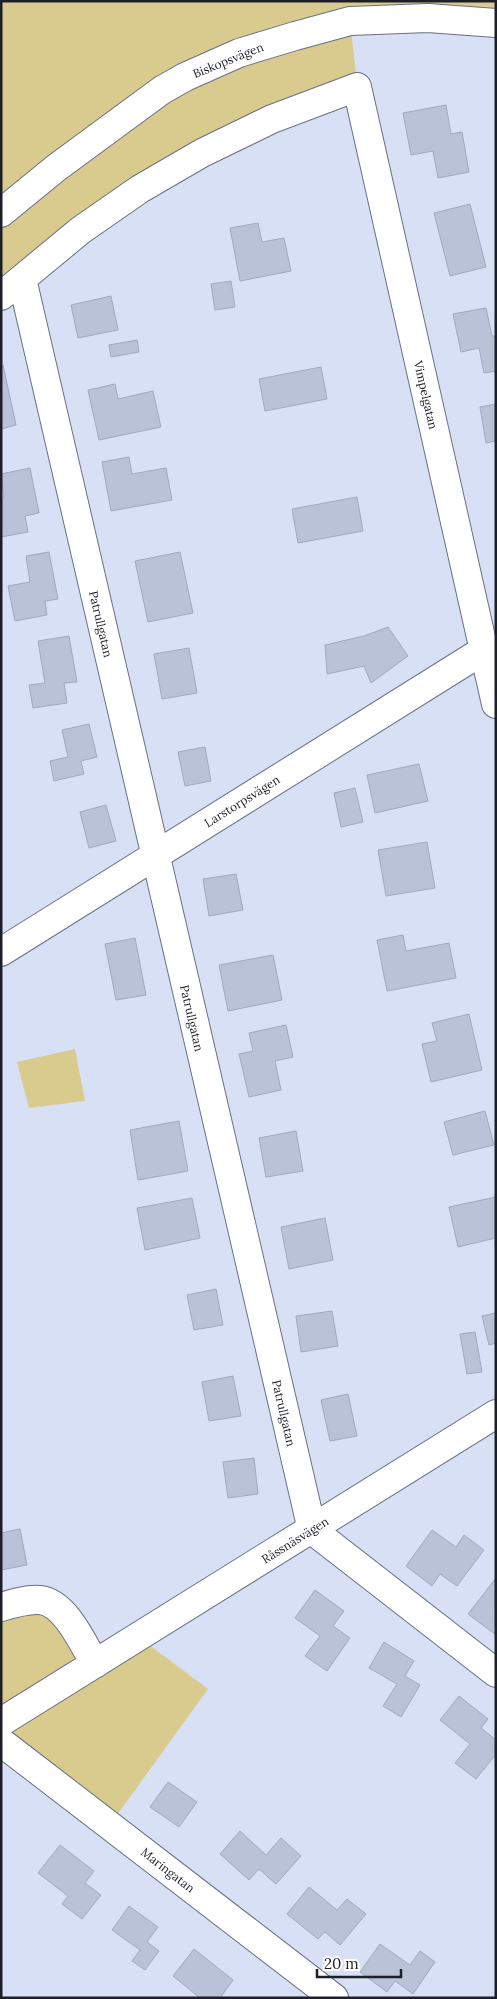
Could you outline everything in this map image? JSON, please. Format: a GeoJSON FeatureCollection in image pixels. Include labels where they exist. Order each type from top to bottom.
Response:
{"type":"FeatureCollection","features":[{"type":"Feature","properties":{"kind":"street","name":"Biskopsvägen"},"geometry":{"type":"LineString","coordinates":[[1,213],[56,168],[162,90],[184,77],[238,54],[350,21],[428,18],[496,23]]}},
{"type":"Feature","properties":{"kind":"street","name":"Vimpelgatan"},"geometry":{"type":"LineString","coordinates":[[22,279],[81,230],[156,180],[202,154],[272,119],[356,87],[496,704]]}},
{"type":"Feature","properties":{"kind":"street"},"geometry":{"type":"LineString","coordinates":[[1,296],[22,279]]}},
{"type":"Feature","properties":{"kind":"street","name":"Patrullgatan"},"geometry":{"type":"LineString","coordinates":[[22,279],[312,1530]]}},
{"type":"Feature","properties":{"kind":"street","name":"Larstorpsvägen"},"geometry":{"type":"LineString","coordinates":[[1,952],[484,650]]}},
{"type":"Feature","properties":{"kind":"street","name":"Råssnäsvägen"},"geometry":{"type":"LineString","coordinates":[[1,1722],[496,1414]]}},
{"type":"Feature","properties":{"kind":"street"},"geometry":{"type":"LineString","coordinates":[[312,1530],[496,1673]]}},
{"type":"Feature","properties":{"kind":"street"},"geometry":{"type":"LineString","coordinates":[[1,1607],[20,1602],[41,1600],[51,1603],[62,1611],[74,1627],[95,1664]]}},
{"type":"Feature","properties":{"kind":"street","name":"Maringatan"},"geometry":{"type":"LineString","coordinates":[[1,1742],[334,1998]]}},
{"type":"Feature","properties":{"kind":"shaded area"},"geometry":{"type":"Polygon","coordinates":[[[1,1],[496,1],[496,24],[350,21],[357,83],[212,153],[1,296],[1,1]]]}},
{"type":"Feature","properties":{"kind":"shaded area"},"geometry":{"type":"Polygon","coordinates":[[[75,1049],[85,1101],[29,1108],[17,1062],[75,1049]]]}},
{"type":"Feature","properties":{"kind":"shaded area"},"geometry":{"type":"Polygon","coordinates":[[[45,1612],[70,1634],[91,1677],[148,1644],[208,1689],[104,1833],[1,1753],[1,1613],[45,1612]]]}},
{"type":"Feature","properties":{"kind":"building"},"geometry":{"type":"Polygon","coordinates":[[[446,105],[451,134],[462,132],[469,172],[438,178],[433,151],[411,155],[403,113],[446,105]]]}},
{"type":"Feature","properties":{"kind":"building"},"geometry":{"type":"Polygon","coordinates":[[[470,204],[486,267],[450,276],[434,213],[470,204]]]}},
{"type":"Feature","properties":{"kind":"building"},"geometry":{"type":"Polygon","coordinates":[[[258,223],[262,242],[284,238],[291,271],[240,281],[230,228],[258,223]]]}},
{"type":"Feature","properties":{"kind":"building"},"geometry":{"type":"Polygon","coordinates":[[[231,281],[235,307],[215,310],[211,284],[231,281]]]}},
{"type":"Feature","properties":{"kind":"building"},"geometry":{"type":"Polygon","coordinates":[[[111,296],[118,330],[78,338],[71,305],[111,296]]]}},
{"type":"Feature","properties":{"kind":"building"},"geometry":{"type":"Polygon","coordinates":[[[486,308],[492,336],[496,336],[496,371],[484,373],[479,348],[461,352],[453,314],[486,308]]]}},
{"type":"Feature","properties":{"kind":"building"},"geometry":{"type":"Polygon","coordinates":[[[137,340],[139,352],[111,357],[109,345],[137,340]]]}},
{"type":"Feature","properties":{"kind":"building"},"geometry":{"type":"Polygon","coordinates":[[[3,365],[16,425],[1,429],[1,366],[3,365]]]}},
{"type":"Feature","properties":{"kind":"building"},"geometry":{"type":"Polygon","coordinates":[[[321,367],[327,399],[265,411],[259,379],[321,367]]]}},
{"type":"Feature","properties":{"kind":"building"},"geometry":{"type":"Polygon","coordinates":[[[115,384],[118,399],[153,391],[161,427],[99,440],[88,390],[115,384]]]}},
{"type":"Feature","properties":{"kind":"building"},"geometry":{"type":"Polygon","coordinates":[[[496,404],[496,441],[486,443],[480,407],[496,404]]]}},
{"type":"Feature","properties":{"kind":"building"},"geometry":{"type":"Polygon","coordinates":[[[129,457],[132,474],[166,468],[172,500],[111,511],[102,462],[129,457]]]}},
{"type":"Feature","properties":{"kind":"building"},"geometry":{"type":"Polygon","coordinates":[[[30,468],[39,513],[25,516],[28,532],[1,537],[1,498],[4,497],[1,474],[30,468]]]}},
{"type":"Feature","properties":{"kind":"building"},"geometry":{"type":"Polygon","coordinates":[[[357,497],[363,531],[298,543],[292,509],[357,497]]]}},
{"type":"Feature","properties":{"kind":"building"},"geometry":{"type":"Polygon","coordinates":[[[49,552],[58,599],[45,601],[47,615],[15,621],[8,586],[30,582],[26,556],[49,552]]]}},
{"type":"Feature","properties":{"kind":"building"},"geometry":{"type":"Polygon","coordinates":[[[180,552],[193,613],[148,622],[135,561],[180,552]]]}},
{"type":"Feature","properties":{"kind":"building"},"geometry":{"type":"Polygon","coordinates":[[[388,627],[408,656],[371,683],[364,666],[327,674],[325,645],[364,636],[388,627]]]}},
{"type":"Feature","properties":{"kind":"building"},"geometry":{"type":"Polygon","coordinates":[[[69,636],[77,682],[64,683],[67,703],[33,708],[29,685],[45,683],[38,641],[69,636]]]}},
{"type":"Feature","properties":{"kind":"building"},"geometry":{"type":"Polygon","coordinates":[[[189,648],[197,693],[162,699],[154,654],[189,648]]]}},
{"type":"Feature","properties":{"kind":"building"},"geometry":{"type":"Polygon","coordinates":[[[89,724],[97,757],[81,761],[84,774],[54,781],[50,761],[68,757],[62,730],[89,724]]]}},
{"type":"Feature","properties":{"kind":"building"},"geometry":{"type":"Polygon","coordinates":[[[205,747],[211,781],[185,786],[178,752],[205,747]]]}},
{"type":"Feature","properties":{"kind":"building"},"geometry":{"type":"Polygon","coordinates":[[[419,764],[428,801],[375,813],[367,775],[419,764]]]}},
{"type":"Feature","properties":{"kind":"building"},"geometry":{"type":"Polygon","coordinates":[[[355,788],[363,822],[341,827],[334,793],[355,788]]]}},
{"type":"Feature","properties":{"kind":"building"},"geometry":{"type":"Polygon","coordinates":[[[106,805],[116,841],[89,848],[80,812],[106,805]]]}},
{"type":"Feature","properties":{"kind":"building"},"geometry":{"type":"Polygon","coordinates":[[[427,842],[435,888],[386,896],[378,850],[427,842]]]}},
{"type":"Feature","properties":{"kind":"building"},"geometry":{"type":"Polygon","coordinates":[[[236,874],[243,910],[209,916],[203,879],[236,874]]]}},
{"type":"Feature","properties":{"kind":"building"},"geometry":{"type":"Polygon","coordinates":[[[403,935],[406,951],[449,943],[456,978],[387,991],[377,940],[403,935]]]}},
{"type":"Feature","properties":{"kind":"building"},"geometry":{"type":"Polygon","coordinates":[[[135,938],[146,995],[116,1000],[105,944],[135,938]]]}},
{"type":"Feature","properties":{"kind":"building"},"geometry":{"type":"Polygon","coordinates":[[[273,955],[282,1000],[228,1011],[219,965],[273,955]]]}},
{"type":"Feature","properties":{"kind":"building"},"geometry":{"type":"Polygon","coordinates":[[[469,1014],[482,1070],[431,1082],[422,1044],[437,1041],[432,1023],[469,1014]]]}},
{"type":"Feature","properties":{"kind":"building"},"geometry":{"type":"Polygon","coordinates":[[[286,1025],[293,1057],[275,1061],[281,1090],[249,1097],[239,1054],[253,1051],[249,1033],[286,1025]]]}},
{"type":"Feature","properties":{"kind":"building"},"geometry":{"type":"Polygon","coordinates":[[[485,1111],[494,1145],[453,1155],[444,1122],[485,1111]]]}},
{"type":"Feature","properties":{"kind":"building"},"geometry":{"type":"Polygon","coordinates":[[[179,1121],[188,1171],[138,1180],[130,1130],[179,1121]]]}},
{"type":"Feature","properties":{"kind":"building"},"geometry":{"type":"Polygon","coordinates":[[[296,1131],[303,1171],[266,1177],[259,1138],[296,1131]]]}},
{"type":"Feature","properties":{"kind":"building"},"geometry":{"type":"Polygon","coordinates":[[[496,1197],[496,1238],[458,1247],[449,1207],[496,1197]]]}},
{"type":"Feature","properties":{"kind":"building"},"geometry":{"type":"Polygon","coordinates":[[[192,1198],[200,1238],[145,1250],[137,1208],[192,1198]]]}},
{"type":"Feature","properties":{"kind":"building"},"geometry":{"type":"Polygon","coordinates":[[[325,1218],[333,1260],[289,1269],[281,1227],[325,1218]]]}},
{"type":"Feature","properties":{"kind":"building"},"geometry":{"type":"Polygon","coordinates":[[[216,1289],[223,1325],[194,1330],[187,1295],[216,1289]]]}},
{"type":"Feature","properties":{"kind":"building"},"geometry":{"type":"Polygon","coordinates":[[[332,1311],[338,1346],[301,1352],[296,1316],[332,1311]]]}},
{"type":"Feature","properties":{"kind":"building"},"geometry":{"type":"Polygon","coordinates":[[[496,1313],[496,1343],[489,1345],[482,1316],[496,1313]]]}},
{"type":"Feature","properties":{"kind":"building"},"geometry":{"type":"Polygon","coordinates":[[[475,1332],[482,1372],[467,1374],[460,1334],[475,1332]]]}},
{"type":"Feature","properties":{"kind":"building"},"geometry":{"type":"Polygon","coordinates":[[[233,1376],[241,1416],[209,1421],[202,1382],[233,1376]]]}},
{"type":"Feature","properties":{"kind":"building"},"geometry":{"type":"Polygon","coordinates":[[[348,1394],[357,1436],[330,1441],[321,1400],[348,1394]]]}},
{"type":"Feature","properties":{"kind":"building"},"geometry":{"type":"Polygon","coordinates":[[[254,1458],[258,1494],[228,1498],[223,1462],[254,1458]]]}},
{"type":"Feature","properties":{"kind":"building"},"geometry":{"type":"Polygon","coordinates":[[[20,1529],[27,1565],[1,1570],[1,1533],[20,1529]]]}},
{"type":"Feature","properties":{"kind":"building"},"geometry":{"type":"Polygon","coordinates":[[[432,1530],[456,1547],[464,1535],[484,1550],[457,1586],[440,1574],[432,1586],[406,1566],[432,1530]]]}},
{"type":"Feature","properties":{"kind":"building"},"geometry":{"type":"Polygon","coordinates":[[[496,1578],[495,1598],[496,1635],[468,1614],[496,1578]]]}},
{"type":"Feature","properties":{"kind":"building"},"geometry":{"type":"Polygon","coordinates":[[[315,1590],[344,1611],[333,1626],[350,1638],[327,1671],[305,1656],[320,1636],[295,1618],[315,1590]]]}},
{"type":"Feature","properties":{"kind":"building"},"geometry":{"type":"Polygon","coordinates":[[[384,1642],[414,1661],[405,1676],[420,1685],[401,1717],[383,1706],[397,1684],[369,1668],[384,1642]]]}},
{"type":"Feature","properties":{"kind":"building"},"geometry":{"type":"Polygon","coordinates":[[[459,1696],[488,1719],[481,1728],[496,1740],[496,1754],[476,1779],[455,1763],[470,1744],[440,1720],[459,1696]]]}},
{"type":"Feature","properties":{"kind":"building"},"geometry":{"type":"Polygon","coordinates":[[[168,1782],[197,1802],[179,1827],[150,1807],[168,1782]]]}},
{"type":"Feature","properties":{"kind":"building"},"geometry":{"type":"Polygon","coordinates":[[[240,1831],[266,1855],[281,1838],[301,1856],[276,1884],[259,1869],[249,1880],[220,1854],[240,1831]]]}},
{"type":"Feature","properties":{"kind":"building"},"geometry":{"type":"Polygon","coordinates":[[[60,1845],[94,1871],[85,1883],[101,1895],[82,1919],[62,1904],[68,1896],[38,1873],[60,1845]]]}},
{"type":"Feature","properties":{"kind":"building"},"geometry":{"type":"Polygon","coordinates":[[[309,1887],[337,1910],[347,1899],[366,1914],[340,1945],[325,1932],[318,1939],[287,1914],[309,1887]]]}},
{"type":"Feature","properties":{"kind":"building"},"geometry":{"type":"Polygon","coordinates":[[[129,1906],[158,1927],[147,1942],[159,1951],[145,1970],[132,1961],[140,1950],[112,1930],[129,1906]]]}},
{"type":"Feature","properties":{"kind":"building"},"geometry":{"type":"Polygon","coordinates":[[[380,1944],[410,1965],[420,1951],[435,1962],[413,1994],[395,1981],[387,1992],[360,1972],[380,1944]]]}},
{"type":"Feature","properties":{"kind":"building"},"geometry":{"type":"Polygon","coordinates":[[[194,1949],[233,1980],[220,1998],[200,1998],[173,1976],[194,1949]]]}}]}
